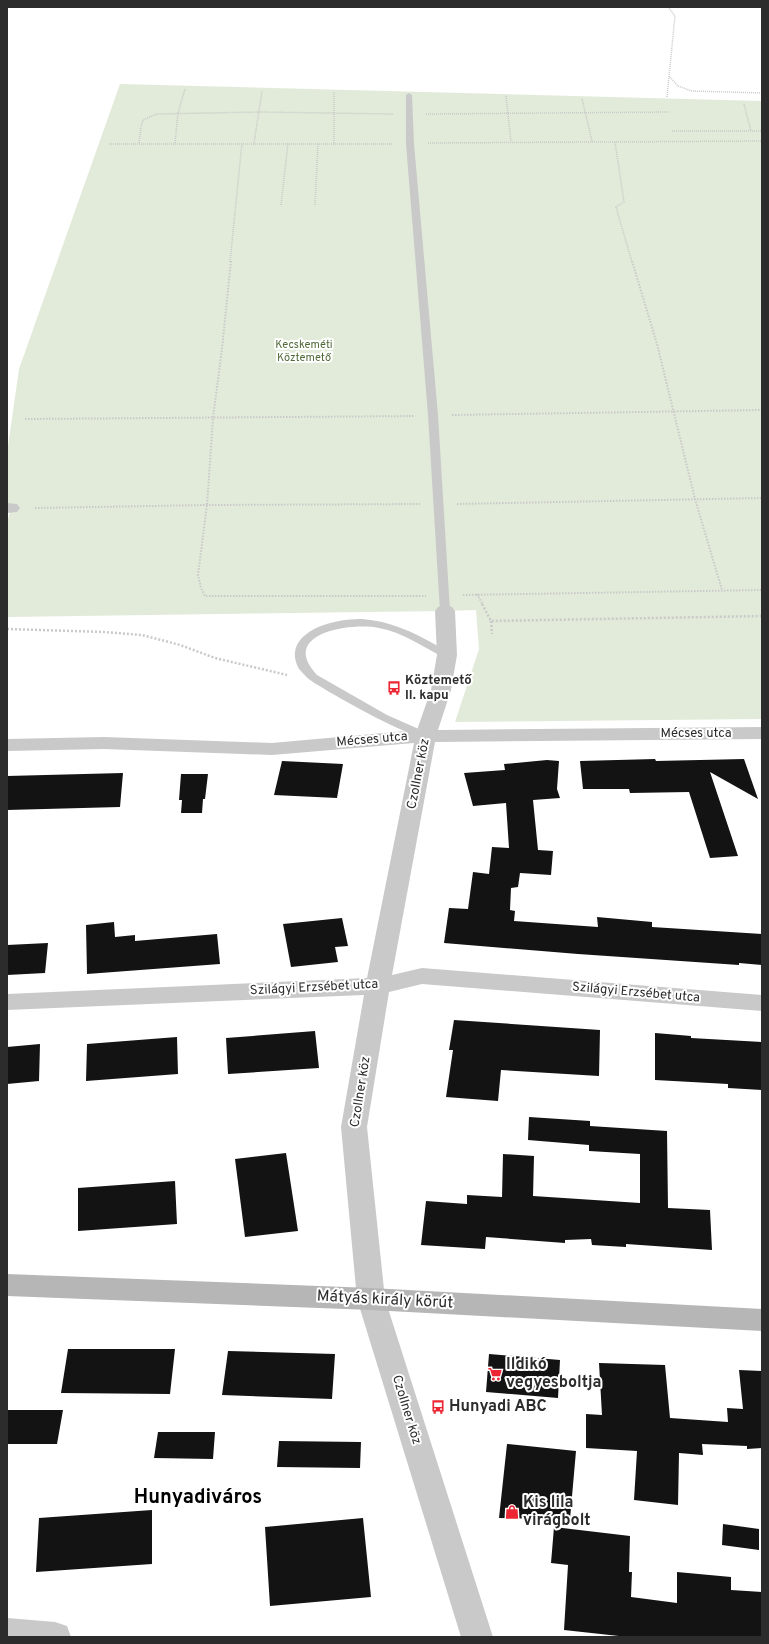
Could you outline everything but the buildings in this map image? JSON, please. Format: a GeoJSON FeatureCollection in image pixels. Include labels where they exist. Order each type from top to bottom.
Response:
{"type":"FeatureCollection","features":[{"type":"Feature","properties":{"kind":"street","name":"Czollner köz"},"geometry":{"type":"LineString","coordinates":[[444,604],[447,655],[441,690],[426,736],[378,986],[354,1127],[371,1299],[477,1637]]}},
{"type":"Feature","properties":{"kind":"street","name":"Mécses utca"},"geometry":{"type":"LineString","coordinates":[[7,745],[104,744],[272,749],[426,736],[762,733]]}},
{"type":"Feature","properties":{"kind":"street","name":"Szilágyi Erzsébet utca"},"geometry":{"type":"LineString","coordinates":[[7,1002],[378,986],[422,976],[762,1004]]}},
{"type":"Feature","properties":{"kind":"street","name":"Mátyás király körút"},"geometry":{"type":"LineString","coordinates":[[7,1285],[371,1299],[762,1320]]}},
{"type":"Feature","properties":{"kind":"lane"},"geometry":{"type":"LineString","coordinates":[[409,95],[410,144],[432,415],[444,604]]}},
{"type":"Feature","properties":{"kind":"lane"},"geometry":{"type":"LineString","coordinates":[[426,736],[384,717],[313,678],[305,671],[300,663],[298,655],[300,648],[306,640],[314,634],[337,625],[365,622],[391,628],[447,655]]}},
{"type":"Feature","properties":{"kind":"path"},"geometry":{"type":"LineString","coordinates":[[667,97],[675,16],[668,7]]}},
{"type":"Feature","properties":{"kind":"path"},"geometry":{"type":"LineString","coordinates":[[670,77],[678,86],[692,91],[762,93]]}},
{"type":"Feature","properties":{"kind":"path"},"geometry":{"type":"LineString","coordinates":[[175,143],[178,113],[185,89]]}},
{"type":"Feature","properties":{"kind":"path"},"geometry":{"type":"LineString","coordinates":[[254,143],[262,91]]}},
{"type":"Feature","properties":{"kind":"path"},"geometry":{"type":"LineString","coordinates":[[334,92],[334,143]]}},
{"type":"Feature","properties":{"kind":"path"},"geometry":{"type":"LineString","coordinates":[[506,96],[511,142]]}},
{"type":"Feature","properties":{"kind":"path"},"geometry":{"type":"LineString","coordinates":[[582,99],[592,141]]}},
{"type":"Feature","properties":{"kind":"path"},"geometry":{"type":"LineString","coordinates":[[744,104],[751,131]]}},
{"type":"Feature","properties":{"kind":"path"},"geometry":{"type":"LineString","coordinates":[[672,132],[762,131]]}},
{"type":"Feature","properties":{"kind":"path"},"geometry":{"type":"LineString","coordinates":[[109,144],[288,142],[410,144],[592,141],[762,141]]}},
{"type":"Feature","properties":{"kind":"path"},"geometry":{"type":"LineString","coordinates":[[281,205],[288,142]]}},
{"type":"Feature","properties":{"kind":"path"},"geometry":{"type":"LineString","coordinates":[[614,142],[624,202],[616,207],[657,344],[695,499],[722,590]]}},
{"type":"Feature","properties":{"kind":"path"},"geometry":{"type":"LineString","coordinates":[[242,143],[222,349],[213,418],[207,505],[198,575],[200,588],[205,596],[444,604],[477,594],[762,590]]}},
{"type":"Feature","properties":{"kind":"path"},"geometry":{"type":"LineString","coordinates":[[315,204],[318,143]]}},
{"type":"Feature","properties":{"kind":"path"},"geometry":{"type":"LineString","coordinates":[[25,419],[213,418],[672,410],[762,410]]}},
{"type":"Feature","properties":{"kind":"path"},"geometry":{"type":"LineString","coordinates":[[9,508],[437,504],[762,498]]}},
{"type":"Feature","properties":{"kind":"path"},"geometry":{"type":"LineString","coordinates":[[477,594],[491,621],[492,634]]}},
{"type":"Feature","properties":{"kind":"path"},"geometry":{"type":"LineString","coordinates":[[491,621],[762,616]]}},
{"type":"Feature","properties":{"kind":"path"},"geometry":{"type":"LineString","coordinates":[[7,629],[52,632],[104,632],[142,635],[180,645],[215,658],[282,675],[313,678]]}},
{"type":"Feature","properties":{"kind":"green space","name":"Kecskeméti Köztemető"},"geometry":{"type":"Polygon","coordinates":[[[120,84],[762,101],[762,719],[455,722],[479,649],[476,610],[7,617],[7,523],[11,508],[7,504],[7,453],[19,369],[120,84]]]}},
{"type":"Feature","properties":{"kind":"place","name":"Köztemető II. kapu"},"geometry":{"type":"Point","coordinates":[394,688]}},
{"type":"Feature","properties":{"kind":"place","name":"Ildikó vegyesboltja"},"geometry":{"type":"Point","coordinates":[495,1374]}},
{"type":"Feature","properties":{"kind":"place","name":"Hunyadi ABC"},"geometry":{"type":"Point","coordinates":[438,1407]}},
{"type":"Feature","properties":{"kind":"place","name":"Kis lila virágbolt"},"geometry":{"type":"Point","coordinates":[512,1512]}},
{"type":"Feature","properties":{"kind":"district","name":"Hunyadiváros"},"geometry":{"type":"Point","coordinates":[198,1498]}}]}
